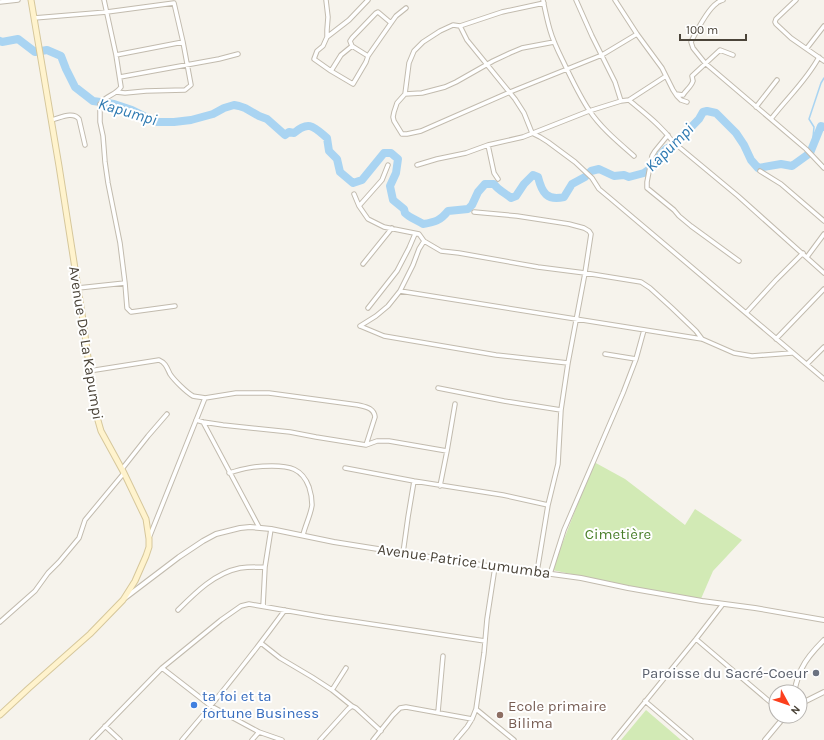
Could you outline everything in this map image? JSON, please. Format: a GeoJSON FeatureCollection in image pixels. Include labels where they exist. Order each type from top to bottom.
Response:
{"type":"FeatureCollection","features":[{"type":"Feature","properties":{"kind":"main road","name":"Avenue De La Kapumpi"},"geometry":{"type":"LineString","coordinates":[[0,715],[90,634],[123,600],[134,581],[149,547],[146,519],[123,471],[101,431],[95,410],[78,288],[31,0]]}},
{"type":"Feature","properties":{"kind":"street"},"geometry":{"type":"LineString","coordinates":[[0,2],[18,0]]}},
{"type":"Feature","properties":{"kind":"street"},"geometry":{"type":"LineString","coordinates":[[104,0],[116,55],[121,87],[100,104],[100,122],[108,183],[120,243],[127,308],[131,312],[175,306]]}},
{"type":"Feature","properties":{"kind":"street"},"geometry":{"type":"LineString","coordinates":[[326,0],[328,18],[327,37]]}},
{"type":"Feature","properties":{"kind":"street"},"geometry":{"type":"LineString","coordinates":[[368,0],[349,20],[327,37],[317,51],[314,59],[330,71],[353,84],[368,56],[391,23],[396,16],[406,8]]}},
{"type":"Feature","properties":{"kind":"street"},"geometry":{"type":"LineString","coordinates":[[576,0],[615,82],[621,101]]}},
{"type":"Feature","properties":{"kind":"street"},"geometry":{"type":"LineString","coordinates":[[615,0],[637,34],[662,68],[676,94],[681,100],[687,102]]}},
{"type":"Feature","properties":{"kind":"street"},"geometry":{"type":"LineString","coordinates":[[723,0],[716,1],[698,29],[691,42],[693,48],[705,63],[806,149],[822,167],[824,161]]}},
{"type":"Feature","properties":{"kind":"street"},"geometry":{"type":"LineString","coordinates":[[796,0],[776,19],[775,22],[791,38],[824,61]]}},
{"type":"Feature","properties":{"kind":"street"},"geometry":{"type":"LineString","coordinates":[[634,156],[603,127],[589,111],[578,92],[567,69],[554,42],[547,20],[544,2],[502,12],[460,26],[453,25],[423,42],[414,51],[409,63],[405,94],[397,103],[393,117],[402,134],[421,131],[510,92],[567,69],[602,55],[637,34]]}},
{"type":"Feature","properties":{"kind":"street"},"geometry":{"type":"LineString","coordinates":[[34,18],[107,12],[174,3],[183,42],[190,85],[185,90],[125,93],[116,92]]}},
{"type":"Feature","properties":{"kind":"street"},"geometry":{"type":"LineString","coordinates":[[368,56],[352,46],[350,41],[352,38],[378,12],[391,23]]}},
{"type":"Feature","properties":{"kind":"street"},"geometry":{"type":"LineString","coordinates":[[460,26],[467,40],[510,92],[524,113],[532,133],[548,142],[582,169],[592,178],[599,189],[610,199],[824,379]]}},
{"type":"Feature","properties":{"kind":"street"},"geometry":{"type":"LineString","coordinates":[[807,48],[824,26]]}},
{"type":"Feature","properties":{"kind":"street"},"geometry":{"type":"LineString","coordinates":[[116,55],[183,42]]}},
{"type":"Feature","properties":{"kind":"street"},"geometry":{"type":"LineString","coordinates":[[405,94],[422,93],[445,87],[522,48],[554,42]]}},
{"type":"Feature","properties":{"kind":"street"},"geometry":{"type":"LineString","coordinates":[[330,71],[341,55],[352,46]]}},
{"type":"Feature","properties":{"kind":"street"},"geometry":{"type":"LineString","coordinates":[[676,94],[682,95],[691,87],[693,81],[692,76],[720,50],[733,55]]}},
{"type":"Feature","properties":{"kind":"street"},"geometry":{"type":"LineString","coordinates":[[120,77],[219,59],[238,54]]}},
{"type":"Feature","properties":{"kind":"street"},"geometry":{"type":"LineString","coordinates":[[771,119],[815,66],[819,57]]}},
{"type":"Feature","properties":{"kind":"street"},"geometry":{"type":"LineString","coordinates":[[418,165],[437,159],[466,153],[488,145],[523,137],[589,111],[629,100],[666,76]]}},
{"type":"Feature","properties":{"kind":"street"},"geometry":{"type":"LineString","coordinates":[[756,107],[777,80]]}},
{"type":"Feature","properties":{"kind":"street"},"geometry":{"type":"LineString","coordinates":[[629,100],[654,121],[673,142],[738,196],[824,273]]}},
{"type":"Feature","properties":{"kind":"street"},"geometry":{"type":"LineString","coordinates":[[51,120],[73,115],[77,116],[86,145]]}},
{"type":"Feature","properties":{"kind":"street"},"geometry":{"type":"LineString","coordinates":[[668,135],[652,156],[647,188],[691,226],[738,261]]}},
{"type":"Feature","properties":{"kind":"street"},"geometry":{"type":"LineString","coordinates":[[488,145],[494,173],[498,179]]}},
{"type":"Feature","properties":{"kind":"street"},"geometry":{"type":"LineString","coordinates":[[359,206],[382,180],[388,165]]}},
{"type":"Feature","properties":{"kind":"street"},"geometry":{"type":"LineString","coordinates":[[760,171],[781,184],[824,221]]}},
{"type":"Feature","properties":{"kind":"street"},"geometry":{"type":"LineString","coordinates":[[354,194],[359,206],[368,219],[384,227],[419,234],[424,240],[441,251],[538,267],[585,272],[641,282],[672,308],[696,331],[702,340]]}},
{"type":"Feature","properties":{"kind":"street"},"geometry":{"type":"LineString","coordinates":[[474,212],[517,216],[569,224],[584,228],[591,234],[561,410],[558,464],[548,505],[537,572]]}},
{"type":"Feature","properties":{"kind":"street"},"geometry":{"type":"LineString","coordinates":[[363,264],[392,228]]}},
{"type":"Feature","properties":{"kind":"street"},"geometry":{"type":"LineString","coordinates":[[368,308],[397,271],[415,234]]}},
{"type":"Feature","properties":{"kind":"street"},"geometry":{"type":"LineString","coordinates":[[807,257],[824,234]]}},
{"type":"Feature","properties":{"kind":"street"},"geometry":{"type":"LineString","coordinates":[[424,240],[400,291],[388,306],[360,326],[384,336],[496,355],[568,363]]}},
{"type":"Feature","properties":{"kind":"street"},"geometry":{"type":"LineString","coordinates":[[746,313],[803,253]]}},
{"type":"Feature","properties":{"kind":"street"},"geometry":{"type":"LineString","coordinates":[[78,288],[125,283]]}},
{"type":"Feature","properties":{"kind":"street"},"geometry":{"type":"LineString","coordinates":[[776,339],[824,289]]}},
{"type":"Feature","properties":{"kind":"street"},"geometry":{"type":"LineString","coordinates":[[400,291],[702,340],[734,353],[752,356],[793,353]]}},
{"type":"Feature","properties":{"kind":"street"},"geometry":{"type":"LineString","coordinates":[[550,574],[564,530],[636,359],[644,330]]}},
{"type":"Feature","properties":{"kind":"street"},"geometry":{"type":"LineString","coordinates":[[807,364],[824,347]]}},
{"type":"Feature","properties":{"kind":"street"},"geometry":{"type":"LineString","coordinates":[[605,354],[636,359]]}},
{"type":"Feature","properties":{"kind":"street"},"geometry":{"type":"LineString","coordinates":[[89,371],[159,360],[166,365],[171,375],[190,394],[197,397],[205,398],[236,393],[269,394],[367,407],[373,410],[375,417],[366,445]]}},
{"type":"Feature","properties":{"kind":"street"},"geometry":{"type":"LineString","coordinates":[[438,388],[561,410]]}},
{"type":"Feature","properties":{"kind":"street"},"geometry":{"type":"LineString","coordinates":[[149,539],[205,398]]}},
{"type":"Feature","properties":{"kind":"street"},"geometry":{"type":"LineString","coordinates":[[440,486],[455,404]]}},
{"type":"Feature","properties":{"kind":"street"},"geometry":{"type":"LineString","coordinates":[[0,622],[35,591],[48,573],[79,538],[85,520],[148,436],[167,414]]}},
{"type":"Feature","properties":{"kind":"street"},"geometry":{"type":"LineString","coordinates":[[196,420],[290,432],[316,438],[366,445],[377,441],[389,441],[447,451]]}},
{"type":"Feature","properties":{"kind":"street"},"geometry":{"type":"LineString","coordinates":[[203,422],[259,527]]}},
{"type":"Feature","properties":{"kind":"street"},"geometry":{"type":"LineString","coordinates":[[229,473],[249,467],[286,466],[296,470],[302,475],[311,493],[312,505],[303,535]]}},
{"type":"Feature","properties":{"kind":"street"},"geometry":{"type":"LineString","coordinates":[[345,468],[548,505]]}},
{"type":"Feature","properties":{"kind":"street"},"geometry":{"type":"LineString","coordinates":[[403,553],[414,481]]}},
{"type":"Feature","properties":{"kind":"street","name":"Avenue Patrice Lumumba"},"geometry":{"type":"LineString","coordinates":[[123,600],[202,541],[228,530],[259,527],[334,542],[495,567],[581,578],[702,601],[824,620]]}},
{"type":"Feature","properties":{"kind":"street"},"geometry":{"type":"LineString","coordinates":[[263,606],[265,566],[271,529]]}},
{"type":"Feature","properties":{"kind":"street"},"geometry":{"type":"LineString","coordinates":[[178,610],[207,584],[224,573],[239,568],[265,566]]}},
{"type":"Feature","properties":{"kind":"street"},"geometry":{"type":"LineString","coordinates":[[456,740],[472,719],[476,709],[495,567]]}},
{"type":"Feature","properties":{"kind":"street"},"geometry":{"type":"LineString","coordinates":[[92,740],[162,668],[220,620],[240,606],[250,604],[324,617],[485,641]]}},
{"type":"Feature","properties":{"kind":"street"},"geometry":{"type":"LineString","coordinates":[[614,740],[723,604]]}},
{"type":"Feature","properties":{"kind":"street"},"geometry":{"type":"LineString","coordinates":[[182,740],[261,643],[285,610]]}},
{"type":"Feature","properties":{"kind":"street"},"geometry":{"type":"LineString","coordinates":[[696,639],[768,701]]}},
{"type":"Feature","properties":{"kind":"street"},"geometry":{"type":"LineString","coordinates":[[796,684],[802,667],[815,649],[824,640]]}},
{"type":"Feature","properties":{"kind":"street"},"geometry":{"type":"LineString","coordinates":[[261,643],[280,658],[332,690],[356,708],[381,731]]}},
{"type":"Feature","properties":{"kind":"street"},"geometry":{"type":"LineString","coordinates":[[438,712],[443,656]]}},
{"type":"Feature","properties":{"kind":"street"},"geometry":{"type":"LineString","coordinates":[[162,668],[211,706],[259,732],[282,740]]}},
{"type":"Feature","properties":{"kind":"street"},"geometry":{"type":"LineString","coordinates":[[332,690],[346,668]]}},
{"type":"Feature","properties":{"kind":"street"},"geometry":{"type":"LineString","coordinates":[[808,700],[824,692]]}},
{"type":"Feature","properties":{"kind":"street"},"geometry":{"type":"LineString","coordinates":[[645,701],[691,740]]}},
{"type":"Feature","properties":{"kind":"street"},"geometry":{"type":"LineString","coordinates":[[320,740],[352,706]]}},
{"type":"Feature","properties":{"kind":"street"},"geometry":{"type":"LineString","coordinates":[[373,740],[400,708],[406,707],[472,719]]}},
{"type":"Feature","properties":{"kind":"street"},"geometry":{"type":"LineString","coordinates":[[476,709],[514,740]]}},
{"type":"Feature","properties":{"kind":"street"},"geometry":{"type":"LineString","coordinates":[[765,740],[778,724]]}},
{"type":"Feature","properties":{"kind":"street"},"geometry":{"type":"LineString","coordinates":[[105,726],[120,740]]}},
{"type":"Feature","properties":{"kind":"street"},"geometry":{"type":"LineString","coordinates":[[252,740],[259,732]]}},
{"type":"Feature","properties":{"kind":"street"},"geometry":{"type":"LineString","coordinates":[[507,740],[510,736]]}},
{"type":"Feature","properties":{"kind":"green space","name":"Cimetière"},"geometry":{"type":"Polygon","coordinates":[[[594,462],[625,479],[685,525],[695,509],[742,540],[713,571],[700,601],[552,570],[594,462]]]}},
{"type":"Feature","properties":{"kind":"green space"},"geometry":{"type":"Polygon","coordinates":[[[646,710],[681,740],[621,740],[646,710]]]}},
{"type":"Feature","properties":{"kind":"waterway","name":"Kapumpi"},"geometry":{"type":"LineString","coordinates":[[0,41],[2,42],[18,39],[35,52],[47,50],[61,56],[75,87],[93,101],[114,104],[132,110],[156,122],[191,120],[213,114],[234,105],[245,108],[267,119],[285,135],[289,132],[294,133],[299,129],[311,126],[327,138],[329,151],[337,159],[340,172],[353,183],[362,180],[384,153],[391,153],[398,159],[396,173],[390,186],[393,200],[404,209],[407,215],[423,224],[431,223],[437,220],[448,211],[468,209],[472,205],[478,192],[485,184],[494,184],[511,198],[516,196],[524,184],[533,175],[538,177],[541,187],[549,197],[558,198],[564,197],[572,184],[585,177],[591,171],[599,169],[614,176],[624,175],[629,177],[644,173],[654,166],[666,149],[675,144],[699,119],[703,112],[707,111],[716,113],[736,133],[751,160],[758,168],[781,164],[792,166],[810,153],[821,126],[824,127]]}},
{"type":"Feature","properties":{"kind":"waterway"},"geometry":{"type":"LineString","coordinates":[[812,147],[814,127],[809,119],[824,78]]}},
{"type":"Feature","properties":{"kind":"place","name":"Paroisse du Sacré-Coeur"},"geometry":{"type":"Point","coordinates":[816,673]}},
{"type":"Feature","properties":{"kind":"place","name":"ta foi et ta fortune Business"},"geometry":{"type":"Point","coordinates":[194,705]}},
{"type":"Feature","properties":{"kind":"place","name":"Ecole primaire Bilima"},"geometry":{"type":"Point","coordinates":[500,715]}}]}
